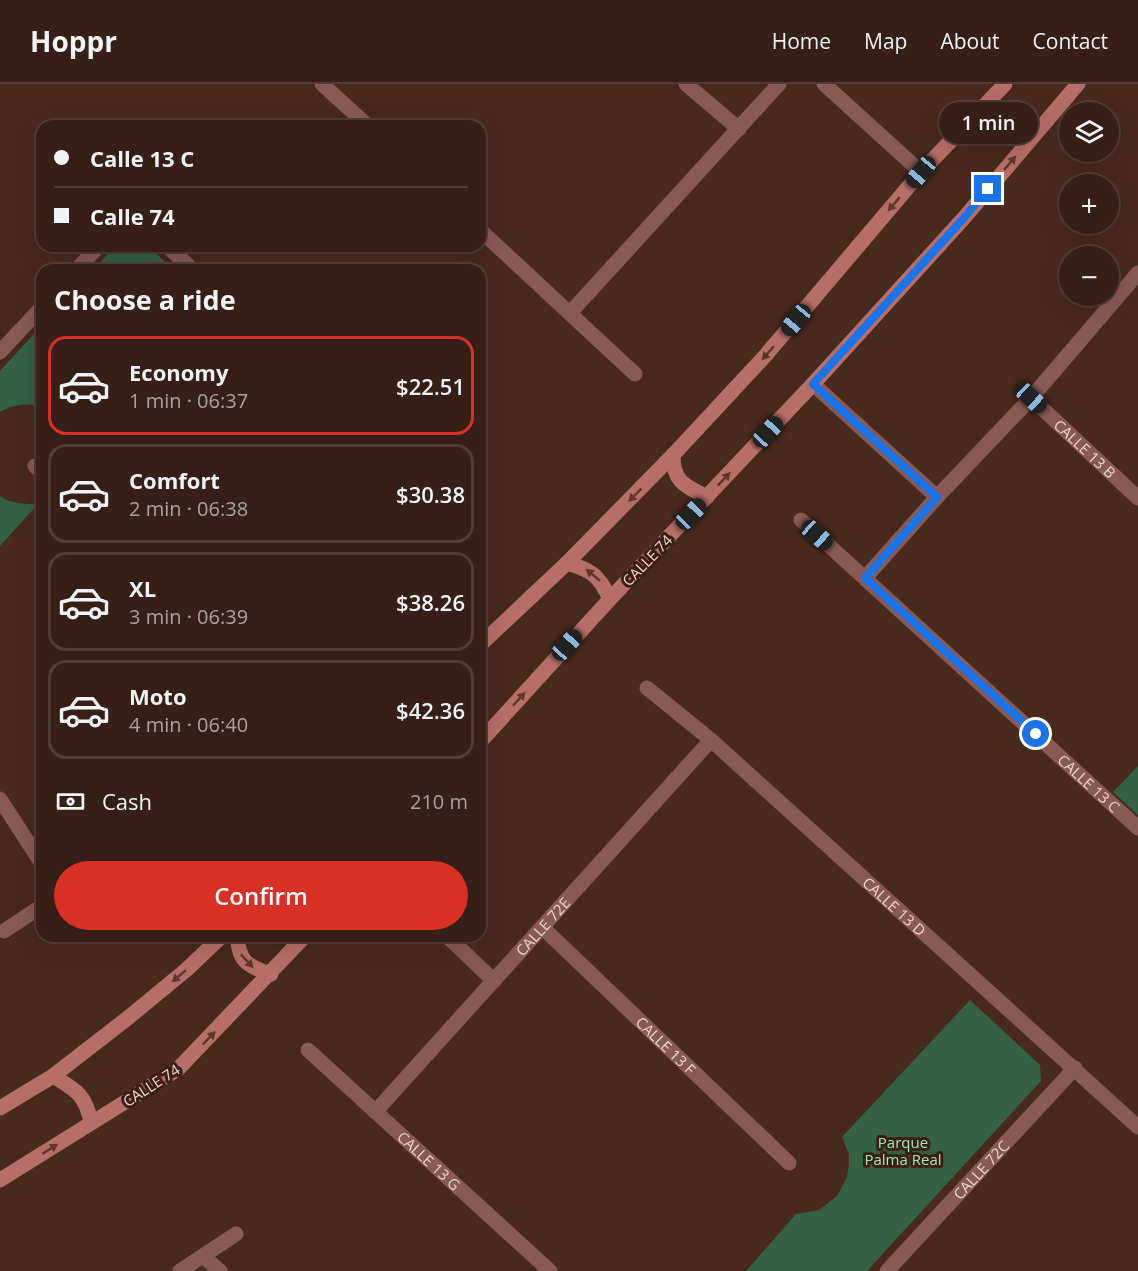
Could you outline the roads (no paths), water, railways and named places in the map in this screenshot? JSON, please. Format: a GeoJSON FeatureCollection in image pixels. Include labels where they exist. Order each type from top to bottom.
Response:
{"type":"FeatureCollection","features":[{"type":"Feature","properties":{"kind":"main road"},"geometry":{"type":"LineString","coordinates":[[486,639],[567,563],[673,455],[765,356],[921,172],[1005,84]]}},
{"type":"Feature","properties":{"kind":"main road","name":"CALLE 74"},"geometry":{"type":"LineString","coordinates":[[486,735],[963,219],[1078,84]]}},
{"type":"Feature","properties":{"kind":"main road"},"geometry":{"type":"LineString","coordinates":[[983,106],[1025,144]]}},
{"type":"Feature","properties":{"kind":"main road"},"geometry":{"type":"LineString","coordinates":[[673,455],[673,469],[679,480],[707,497]]}},
{"type":"Feature","properties":{"kind":"main road"},"geometry":{"type":"LineString","coordinates":[[567,563],[584,568],[597,576],[610,599]]}},
{"type":"Feature","properties":{"kind":"main road"},"geometry":{"type":"LineString","coordinates":[[0,1108],[53,1076],[162,991],[215,942]]}},
{"type":"Feature","properties":{"kind":"main road"},"geometry":{"type":"LineString","coordinates":[[237,942],[242,958],[252,968],[271,974]]}},
{"type":"Feature","properties":{"kind":"main road","name":"CALLE 74"},"geometry":{"type":"LineString","coordinates":[[0,1180],[178,1069],[271,974],[299,942]]}},
{"type":"Feature","properties":{"kind":"main road"},"geometry":{"type":"LineString","coordinates":[[53,1076],[73,1088],[83,1098],[89,1110],[91,1123]]}},
{"type":"Feature","properties":{"kind":"street"},"geometry":{"type":"LineString","coordinates":[[322,84],[361,120]]}},
{"type":"Feature","properties":{"kind":"street"},"geometry":{"type":"LineString","coordinates":[[686,84],[739,129]]}},
{"type":"Feature","properties":{"kind":"street"},"geometry":{"type":"LineString","coordinates":[[570,313],[779,84]]}},
{"type":"Feature","properties":{"kind":"street"},"geometry":{"type":"LineString","coordinates":[[824,84],[921,172]]}},
{"type":"Feature","properties":{"kind":"street"},"geometry":{"type":"LineString","coordinates":[[486,236],[635,374]]}},
{"type":"Feature","properties":{"kind":"street"},"geometry":{"type":"LineString","coordinates":[[82,264],[93,252]]}},
{"type":"Feature","properties":{"kind":"street"},"geometry":{"type":"LineString","coordinates":[[174,252],[186,264]]}},
{"type":"Feature","properties":{"kind":"street"},"geometry":{"type":"LineString","coordinates":[[865,578],[937,497],[1031,398],[1138,273]]}},
{"type":"Feature","properties":{"kind":"street"},"geometry":{"type":"LineString","coordinates":[[0,352],[36,313]]}},
{"type":"Feature","properties":{"kind":"street"},"geometry":{"type":"LineString","coordinates":[[813,384],[937,497]]}},
{"type":"Feature","properties":{"kind":"street","name":"CALLE 13 B"},"geometry":{"type":"LineString","coordinates":[[1031,398],[1138,498]]}},
{"type":"Feature","properties":{"kind":"street","name":"CALLE 13 C"},"geometry":{"type":"LineString","coordinates":[[801,520],[1138,828]]}},
{"type":"Feature","properties":{"kind":"street","name":"CALLE 13 D"},"geometry":{"type":"LineString","coordinates":[[647,688],[711,740],[1138,1127]]}},
{"type":"Feature","properties":{"kind":"street","name":"CALLE 72E"},"geometry":{"type":"LineString","coordinates":[[375,1112],[711,740]]}},
{"type":"Feature","properties":{"kind":"street"},"geometry":{"type":"LineString","coordinates":[[0,799],[36,855]]}},
{"type":"Feature","properties":{"kind":"street"},"geometry":{"type":"LineString","coordinates":[[4,931],[36,910]]}},
{"type":"Feature","properties":{"kind":"street","name":"CALLE 13 F"},"geometry":{"type":"LineString","coordinates":[[543,928],[789,1163]]}},
{"type":"Feature","properties":{"kind":"street"},"geometry":{"type":"LineString","coordinates":[[453,942],[494,981]]}},
{"type":"Feature","properties":{"kind":"street","name":"CALLE 13 G"},"geometry":{"type":"LineString","coordinates":[[308,1050],[550,1271]]}},
{"type":"Feature","properties":{"kind":"street","name":"CALLE 72C"},"geometry":{"type":"LineString","coordinates":[[887,1271],[1075,1068]]}},
{"type":"Feature","properties":{"kind":"street"},"geometry":{"type":"LineString","coordinates":[[180,1271],[236,1234]]}},
{"type":"Feature","properties":{"kind":"street"},"geometry":{"type":"LineString","coordinates":[[203,1256],[220,1271]]}},
{"type":"Feature","properties":{"kind":"park label","name":"Parque Palma Real"},"geometry":{"type":"Point","coordinates":[903,1150]}}]}
